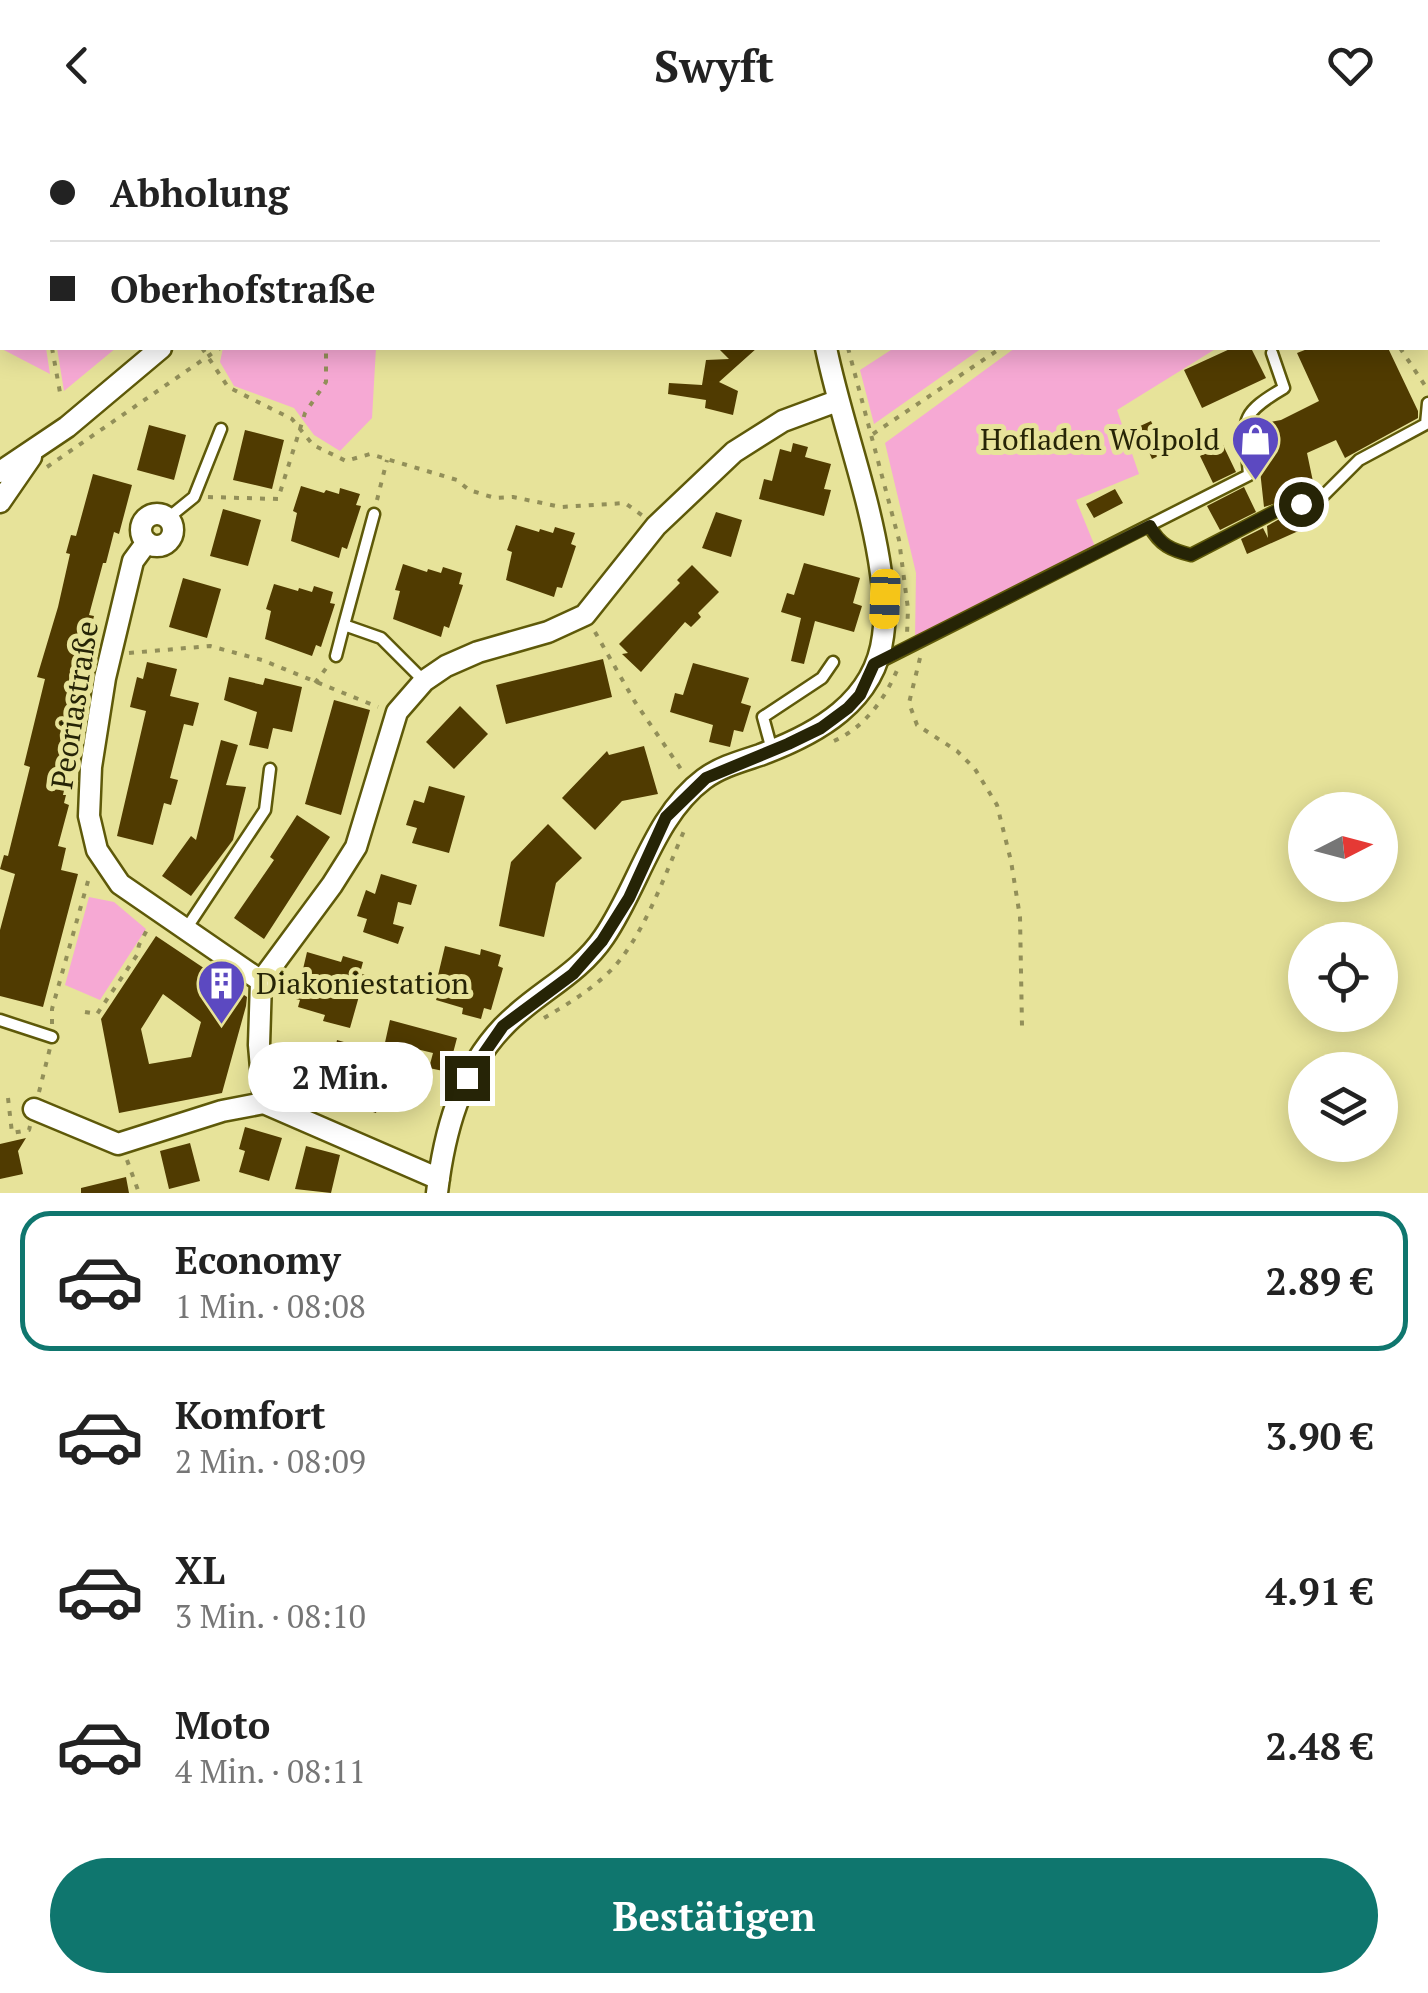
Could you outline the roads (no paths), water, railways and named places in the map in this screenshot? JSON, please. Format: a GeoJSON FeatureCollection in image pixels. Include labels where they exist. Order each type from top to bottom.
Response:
{"type":"FeatureCollection","features":[{"type":"Feature","properties":{"kind":"street"},"geometry":{"type":"LineString","coordinates":[[0,500],[159,350]]}},
{"type":"Feature","properties":{"kind":"street"},"geometry":{"type":"LineString","coordinates":[[34,1110],[118,1144],[264,1103],[438,1186],[445,1142],[467,1078],[503,1026],[573,974],[602,941],[629,898],[666,817],[706,778],[821,728],[860,695],[883,639],[885,599],[871,514],[837,401],[826,350]]}},
{"type":"Feature","properties":{"kind":"street"},"geometry":{"type":"LineString","coordinates":[[264,1103],[260,1045],[262,981],[356,847],[397,712],[424,681],[446,666],[586,615],[656,526],[734,452],[783,420],[837,401]]}},
{"type":"Feature","properties":{"kind":"street"},"geometry":{"type":"LineString","coordinates":[[0,472],[37,461]]}},
{"type":"Feature","properties":{"kind":"street","name":"Peoriastraße"},"geometry":{"type":"LineString","coordinates":[[168,518],[174,529],[170,539],[158,546],[147,542],[133,561],[110,654],[91,768],[89,816],[96,850],[120,884],[186,930]]}},
{"type":"Feature","properties":{"kind":"street"},"geometry":{"type":"LineString","coordinates":[[186,930],[262,981]]}},
{"type":"Feature","properties":{"kind":"lane"},"geometry":{"type":"LineString","coordinates":[[874,664],[1249,475],[1245,424],[1252,406],[1284,388],[1272,353]]}},
{"type":"Feature","properties":{"kind":"lane"},"geometry":{"type":"LineString","coordinates":[[1150,526],[1158,540],[1172,550],[1191,555],[1280,509],[1321,498],[1358,460],[1426,424],[1428,403]]}},
{"type":"Feature","properties":{"kind":"lane"},"geometry":{"type":"LineString","coordinates":[[168,518],[194,497],[222,429]]}},
{"type":"Feature","properties":{"kind":"lane"},"geometry":{"type":"LineString","coordinates":[[336,656],[374,514]]}},
{"type":"Feature","properties":{"kind":"lane"},"geometry":{"type":"LineString","coordinates":[[344,625],[381,638],[424,681]]}},
{"type":"Feature","properties":{"kind":"lane"},"geometry":{"type":"LineString","coordinates":[[772,750],[763,717],[822,678],[833,662]]}},
{"type":"Feature","properties":{"kind":"lane"},"geometry":{"type":"LineString","coordinates":[[186,930],[265,810],[270,768]]}},
{"type":"Feature","properties":{"kind":"lane"},"geometry":{"type":"LineString","coordinates":[[0,1020],[52,1037]]}},
{"type":"Feature","properties":{"kind":"place","name":"Hofladen Wolpold"},"geometry":{"type":"Point","coordinates":[1255,482]}},
{"type":"Feature","properties":{"kind":"place","name":"Diakoniestation"},"geometry":{"type":"Point","coordinates":[221,1026]}}]}
